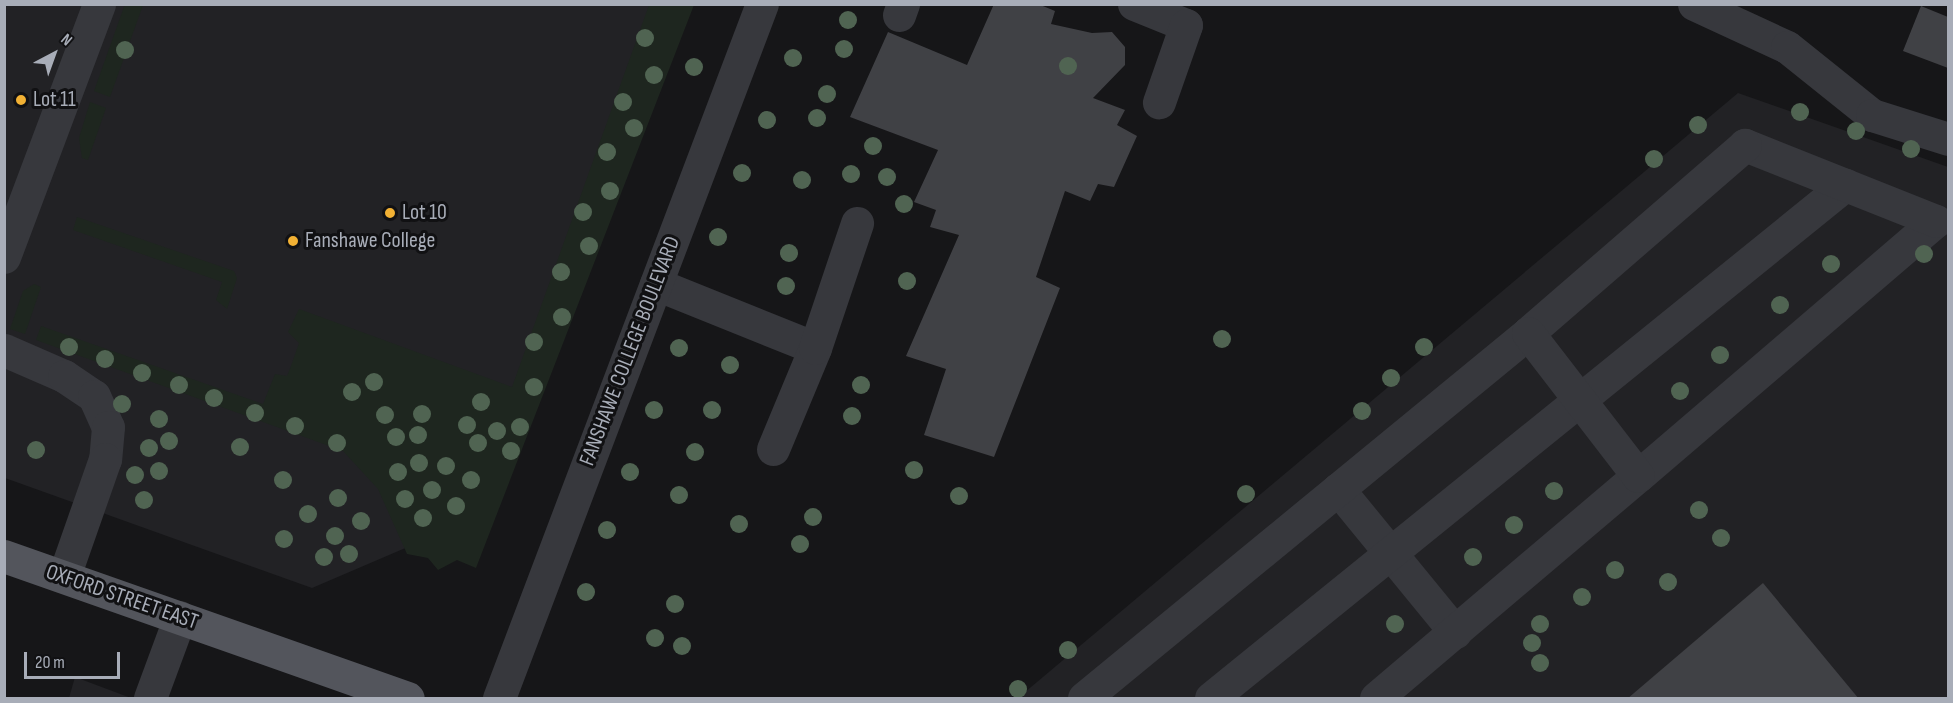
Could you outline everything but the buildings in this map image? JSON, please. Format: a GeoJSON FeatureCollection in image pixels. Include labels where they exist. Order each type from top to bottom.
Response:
{"type":"FeatureCollection","features":[{"type":"Feature","properties":{"kind":"main road","name":"OXFORD STREET EAST"},"geometry":{"type":"LineString","coordinates":[[4,556],[408,699]]}},
{"type":"Feature","properties":{"kind":"street"},"geometry":{"type":"LineString","coordinates":[[4,257],[99,4]]}},
{"type":"Feature","properties":{"kind":"street","name":"FANSHAWE COLLEGE BOULEVARD"},"geometry":{"type":"LineString","coordinates":[[499,699],[762,4]]}},
{"type":"Feature","properties":{"kind":"street"},"geometry":{"type":"LineString","coordinates":[[1134,4],[1186,25],[1159,102]]}},
{"type":"Feature","properties":{"kind":"street"},"geometry":{"type":"LineString","coordinates":[[1694,4],[1787,47],[1872,115],[1948,139]]}},
{"type":"Feature","properties":{"kind":"street"},"geometry":{"type":"LineString","coordinates":[[1084,699],[1528,333],[1745,145],[1936,221],[1376,699]]}},
{"type":"Feature","properties":{"kind":"street"},"geometry":{"type":"LineString","coordinates":[[1211,699],[1845,185]]}},
{"type":"Feature","properties":{"kind":"street"},"geometry":{"type":"LineString","coordinates":[[773,449],[815,348],[858,223]]}},
{"type":"Feature","properties":{"kind":"street"},"geometry":{"type":"LineString","coordinates":[[656,284],[815,348]]}},
{"type":"Feature","properties":{"kind":"street"},"geometry":{"type":"LineString","coordinates":[[1528,333],[1638,476]]}},
{"type":"Feature","properties":{"kind":"street"},"geometry":{"type":"LineString","coordinates":[[4,350],[64,376],[94,396],[108,427],[105,459],[64,576]]}},
{"type":"Feature","properties":{"kind":"street"},"geometry":{"type":"LineString","coordinates":[[1338,489],[1455,632]]}},
{"type":"Feature","properties":{"kind":"street"},"geometry":{"type":"LineString","coordinates":[[150,699],[180,618]]}},
{"type":"Feature","properties":{"kind":"shaded area"},"geometry":{"type":"Polygon","coordinates":[[[125,4],[143,5],[110,97],[94,91],[125,4]]]}},
{"type":"Feature","properties":{"kind":"shaded area","name":"Fanshawe College"},"geometry":{"type":"Polygon","coordinates":[[[5,5],[673,5],[473,519],[312,588],[5,478],[5,5]]]}},
{"type":"Feature","properties":{"kind":"shaded area"},"geometry":{"type":"Polygon","coordinates":[[[649,5],[694,5],[476,568],[457,560],[438,570],[428,558],[407,554],[378,489],[343,451],[36,340],[41,326],[263,404],[275,374],[287,376],[291,366],[299,343],[288,332],[299,309],[512,387],[649,5]]]}},
{"type":"Feature","properties":{"kind":"shaded area"},"geometry":{"type":"Polygon","coordinates":[[[1738,93],[1948,167],[1948,698],[1018,698],[1738,93]]]}},
{"type":"Feature","properties":{"kind":"shaded area"},"geometry":{"type":"Polygon","coordinates":[[[90,102],[106,108],[88,160],[82,158],[79,138],[90,102]]]}},
{"type":"Feature","properties":{"kind":"shaded area"},"geometry":{"type":"Polygon","coordinates":[[[77,217],[234,271],[237,278],[227,309],[216,300],[222,282],[73,230],[77,217]]]}},
{"type":"Feature","properties":{"kind":"shaded area"},"geometry":{"type":"Polygon","coordinates":[[[34,284],[41,287],[25,334],[10,329],[23,291],[34,284]]]}},
{"type":"Feature","properties":{"kind":"shaded area"},"geometry":{"type":"Polygon","coordinates":[[[75,677],[131,698],[69,698],[75,677]]]}},
{"type":"Feature","properties":{"kind":"place","name":"Lot 11"},"geometry":{"type":"Point","coordinates":[21,100]}},
{"type":"Feature","properties":{"kind":"place","name":"Lot 10"},"geometry":{"type":"Point","coordinates":[390,213]}},
{"type":"Feature","properties":{"kind":"place","name":"Fanshawe College"},"geometry":{"type":"Point","coordinates":[293,241]}}]}
